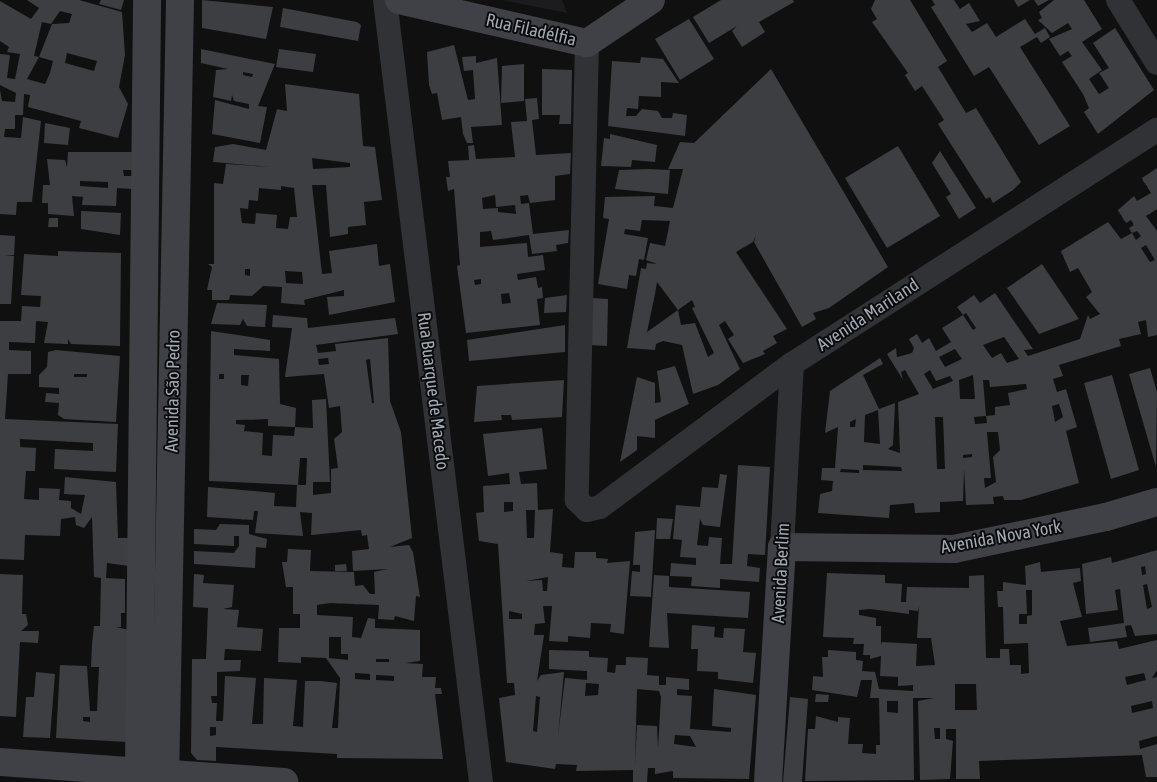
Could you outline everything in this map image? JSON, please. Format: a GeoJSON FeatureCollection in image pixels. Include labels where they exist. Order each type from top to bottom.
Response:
{"type":"FeatureCollection","features":[{"type":"Feature","properties":{"kind":"street","name":"Avenida São Pedro"},"geometry":{"type":"LineString","coordinates":[[139,770],[146,0]]}},
{"type":"Feature","properties":{"kind":"street","name":"Avenida São Pedro"},"geometry":{"type":"LineString","coordinates":[[166,777],[180,0]]}},
{"type":"Feature","properties":{"kind":"street","name":"Rua Buarque de Macedo"},"geometry":{"type":"LineString","coordinates":[[385,0],[481,782]]}},
{"type":"Feature","properties":{"kind":"street","name":"Rua Filadélfia"},"geometry":{"type":"LineString","coordinates":[[399,0],[587,43],[652,0]]}},
{"type":"Feature","properties":{"kind":"street"},"geometry":{"type":"LineString","coordinates":[[1118,0],[1157,63]]}},
{"type":"Feature","properties":{"kind":"street","name":"Avenida Mariland"},"geometry":{"type":"LineString","coordinates":[[587,43],[577,500],[587,510],[600,507],[792,364],[1157,130]]}},
{"type":"Feature","properties":{"kind":"street"},"geometry":{"type":"LineString","coordinates":[[146,97],[178,98]]}},
{"type":"Feature","properties":{"kind":"street"},"geometry":{"type":"LineString","coordinates":[[144,205],[176,208]]}},
{"type":"Feature","properties":{"kind":"street"},"geometry":{"type":"LineString","coordinates":[[143,324],[174,324]]}},
{"type":"Feature","properties":{"kind":"street","name":"Avenida Berlim"},"geometry":{"type":"LineString","coordinates":[[768,782],[792,364]]}},
{"type":"Feature","properties":{"kind":"street"},"geometry":{"type":"LineString","coordinates":[[142,429],[172,429]]}},
{"type":"Feature","properties":{"kind":"street","name":"Avenida Nova York"},"geometry":{"type":"LineString","coordinates":[[782,547],[954,549],[1106,517],[1157,502]]}},
{"type":"Feature","properties":{"kind":"street"},"geometry":{"type":"LineString","coordinates":[[141,534],[170,536]]}},
{"type":"Feature","properties":{"kind":"street"},"geometry":{"type":"LineString","coordinates":[[140,649],[168,649]]}},
{"type":"Feature","properties":{"kind":"street"},"geometry":{"type":"LineString","coordinates":[[0,762],[139,770],[166,777],[284,782]]}},
{"type":"Feature","properties":{"kind":"shaded area"},"geometry":{"type":"Polygon","coordinates":[[[502,0],[562,0],[567,13],[502,0]]]}},
{"type":"Feature","properties":{"kind":"building"},"geometry":{"type":"Polygon","coordinates":[[[27,0],[79,0],[122,12],[125,55],[119,87],[128,104],[118,138],[79,128],[81,121],[28,107],[30,95],[24,94],[23,115],[15,115],[15,129],[5,129],[4,137],[21,138],[23,117],[41,121],[32,202],[17,202],[16,215],[0,214],[0,90],[2,101],[15,102],[16,93],[0,85],[0,54],[10,55],[7,78],[15,79],[20,54],[7,52],[9,47],[0,41],[0,1],[31,19],[39,8],[27,0]],[[60,11],[51,24],[42,22],[34,56],[39,57],[52,24],[69,23],[72,14],[60,11]],[[67,53],[65,63],[94,71],[97,61],[67,53]],[[39,57],[27,79],[45,84],[53,61],[39,57]]]}},
{"type":"Feature","properties":{"kind":"building"},"geometry":{"type":"Polygon","coordinates":[[[101,0],[124,0],[121,10],[99,4],[101,0]]]}},
{"type":"Feature","properties":{"kind":"building"},"geometry":{"type":"Polygon","coordinates":[[[202,0],[273,7],[266,39],[202,28],[202,0]]]}},
{"type":"Feature","properties":{"kind":"building"},"geometry":{"type":"Polygon","coordinates":[[[721,0],[793,0],[794,2],[759,22],[765,32],[742,47],[732,31],[737,26],[709,43],[693,17],[721,0]]]}},
{"type":"Feature","properties":{"kind":"building"},"geometry":{"type":"Polygon","coordinates":[[[875,0],[910,0],[947,61],[938,67],[966,113],[976,108],[1021,182],[1013,190],[993,203],[990,197],[986,199],[938,124],[944,120],[922,86],[915,91],[905,75],[908,73],[872,22],[877,19],[871,9],[875,0]]]}},
{"type":"Feature","properties":{"kind":"building"},"geometry":{"type":"Polygon","coordinates":[[[932,0],[954,0],[960,9],[969,3],[980,21],[966,24],[972,32],[987,23],[996,37],[1025,19],[1035,34],[1045,28],[1050,37],[1041,43],[1037,37],[1020,47],[1070,126],[1039,145],[989,67],[974,76],[931,7],[935,5],[932,0]]]}},
{"type":"Feature","properties":{"kind":"building"},"geometry":{"type":"Polygon","coordinates":[[[1014,0],[1030,0],[1018,7],[1014,0]]]}},
{"type":"Feature","properties":{"kind":"building"},"geometry":{"type":"Polygon","coordinates":[[[1034,0],[1049,0],[1038,6],[1034,0]]]}},
{"type":"Feature","properties":{"kind":"building"},"geometry":{"type":"Polygon","coordinates":[[[1054,0],[1084,0],[1102,29],[1082,42],[1102,70],[1089,79],[1099,94],[1109,88],[1099,73],[1109,68],[1093,43],[1115,28],[1154,90],[1098,134],[1084,112],[1089,108],[1083,94],[1062,62],[1072,56],[1068,51],[1060,56],[1049,39],[1072,29],[1068,23],[1052,33],[1038,20],[1042,18],[1039,12],[1054,0]]]}},
{"type":"Feature","properties":{"kind":"building"},"geometry":{"type":"Polygon","coordinates":[[[283,8],[357,22],[361,25],[358,41],[280,27],[283,8]]]}},
{"type":"Feature","properties":{"kind":"building"},"geometry":{"type":"Polygon","coordinates":[[[689,19],[714,59],[680,80],[655,39],[689,19]]]}},
{"type":"Feature","properties":{"kind":"building"},"geometry":{"type":"Polygon","coordinates":[[[454,45],[468,100],[475,99],[473,70],[464,71],[462,57],[476,56],[476,63],[497,58],[502,125],[471,127],[473,143],[467,143],[463,134],[461,117],[442,120],[437,93],[432,94],[429,85],[427,52],[454,45]]]}},
{"type":"Feature","properties":{"kind":"building"},"geometry":{"type":"Polygon","coordinates":[[[201,49],[275,64],[258,106],[267,107],[260,143],[212,134],[215,100],[249,109],[249,104],[234,101],[232,95],[231,101],[213,97],[216,70],[228,69],[201,63],[201,49]],[[243,72],[243,75],[252,77],[253,74],[243,72]]]}},
{"type":"Feature","properties":{"kind":"building"},"geometry":{"type":"Polygon","coordinates":[[[279,49],[316,54],[313,72],[276,67],[279,49]]]}},
{"type":"Feature","properties":{"kind":"building"},"geometry":{"type":"Polygon","coordinates":[[[641,57],[663,59],[679,83],[661,82],[661,97],[639,96],[638,109],[627,108],[626,116],[636,116],[642,109],[658,111],[662,118],[672,118],[673,113],[687,115],[685,136],[608,126],[612,61],[640,63],[641,57]]]}},
{"type":"Feature","properties":{"kind":"building"},"geometry":{"type":"Polygon","coordinates":[[[524,64],[524,101],[501,103],[502,66],[524,64]]]}},
{"type":"Feature","properties":{"kind":"building"},"geometry":{"type":"Polygon","coordinates":[[[542,69],[572,70],[571,124],[559,124],[560,115],[542,115],[542,69]]]}},
{"type":"Feature","properties":{"kind":"building"},"geometry":{"type":"Polygon","coordinates":[[[771,69],[888,267],[829,308],[813,313],[816,319],[802,327],[754,242],[756,235],[753,242],[736,252],[787,329],[773,336],[777,343],[763,351],[765,354],[743,363],[728,339],[734,335],[725,321],[719,325],[740,369],[718,385],[693,394],[682,345],[663,341],[656,344],[655,350],[627,348],[641,268],[646,269],[647,263],[657,264],[646,260],[650,243],[665,246],[670,221],[642,220],[640,231],[625,229],[624,234],[648,238],[644,260],[639,259],[636,276],[629,275],[627,289],[598,284],[609,219],[603,218],[605,197],[655,196],[654,206],[673,208],[683,169],[668,169],[680,142],[694,143],[771,69]],[[657,282],[655,294],[647,332],[678,310],[657,282]],[[692,300],[678,310],[681,325],[695,323],[708,357],[714,353],[692,308],[695,307],[692,300]]]}},
{"type":"Feature","properties":{"kind":"building"},"geometry":{"type":"Polygon","coordinates":[[[285,84],[359,94],[363,146],[375,147],[382,200],[364,202],[366,225],[348,227],[348,234],[330,237],[326,185],[312,185],[322,274],[332,273],[329,251],[377,244],[379,266],[390,264],[395,302],[329,315],[327,297],[344,296],[344,290],[304,300],[305,305],[281,303],[282,287],[263,286],[252,296],[230,295],[229,300],[212,300],[212,290],[207,290],[212,267],[208,264],[214,264],[214,183],[223,184],[226,164],[270,167],[213,162],[215,147],[233,144],[266,150],[277,109],[287,111],[285,84]],[[312,158],[313,169],[350,167],[350,163],[312,158]],[[281,186],[281,190],[259,188],[258,201],[249,200],[248,209],[240,208],[242,223],[255,224],[256,213],[277,215],[276,228],[288,229],[290,217],[297,217],[294,188],[281,186]],[[245,269],[245,275],[250,276],[250,269],[245,269]],[[285,271],[286,283],[303,284],[302,272],[285,271]]]}},
{"type":"Feature","properties":{"kind":"building"},"geometry":{"type":"Polygon","coordinates":[[[537,98],[539,119],[532,120],[536,155],[571,153],[570,174],[555,176],[555,200],[530,203],[528,195],[520,196],[521,204],[529,203],[533,234],[569,230],[568,243],[556,245],[557,251],[532,254],[529,235],[493,240],[491,231],[480,232],[480,247],[527,243],[528,257],[543,255],[545,270],[517,274],[518,280],[536,277],[538,288],[542,287],[543,298],[537,299],[540,325],[466,333],[457,266],[460,265],[454,189],[448,191],[446,177],[450,177],[448,161],[469,160],[468,146],[474,145],[476,159],[515,157],[511,122],[527,121],[525,99],[537,98]],[[495,195],[482,198],[483,209],[498,208],[498,212],[516,214],[515,205],[496,207],[495,195]],[[481,279],[474,280],[475,285],[481,284],[481,279]],[[509,293],[501,294],[502,304],[511,303],[509,293]]]}},
{"type":"Feature","properties":{"kind":"building"},"geometry":{"type":"Polygon","coordinates":[[[45,123],[70,128],[68,145],[44,143],[45,123]]]}},
{"type":"Feature","properties":{"kind":"building"},"geometry":{"type":"Polygon","coordinates":[[[610,134],[657,145],[655,162],[632,160],[631,167],[601,166],[604,138],[610,139],[610,134]]]}},
{"type":"Feature","properties":{"kind":"building"},"geometry":{"type":"Polygon","coordinates":[[[898,146],[940,216],[887,248],[845,178],[898,146]]]}},
{"type":"Feature","properties":{"kind":"building"},"geometry":{"type":"Polygon","coordinates":[[[940,151],[976,208],[959,219],[946,197],[951,194],[932,163],[940,151]]]}},
{"type":"Feature","properties":{"kind":"building"},"geometry":{"type":"Polygon","coordinates":[[[68,152],[132,152],[132,170],[123,170],[124,176],[132,176],[132,189],[117,188],[116,206],[82,205],[83,197],[72,196],[74,216],[48,214],[48,203],[42,203],[43,185],[50,185],[47,159],[65,160],[67,167],[68,152]],[[80,181],[80,186],[108,188],[108,182],[80,181]]]}},
{"type":"Feature","properties":{"kind":"building"},"geometry":{"type":"Polygon","coordinates":[[[1157,168],[1157,209],[1146,216],[1157,231],[1157,335],[1148,337],[1146,320],[1138,322],[1141,334],[1119,339],[1121,346],[1059,365],[1063,376],[1053,379],[1057,392],[1066,389],[1077,427],[1066,431],[1079,483],[1021,500],[1004,500],[1003,496],[993,497],[994,504],[966,505],[964,469],[963,501],[940,502],[940,512],[915,513],[914,503],[890,505],[889,518],[818,513],[820,494],[832,491],[833,481],[821,480],[822,468],[835,468],[838,427],[825,433],[830,391],[880,358],[883,364],[863,375],[879,409],[895,403],[893,445],[888,449],[900,453],[898,402],[919,394],[905,370],[901,372],[903,380],[887,354],[896,348],[897,357],[912,353],[914,348],[909,339],[917,334],[922,343],[929,338],[936,351],[951,342],[942,328],[963,315],[957,307],[974,295],[980,303],[995,293],[1033,349],[1024,350],[1028,356],[1080,339],[1088,315],[1090,319],[1100,314],[1086,297],[1092,292],[1078,268],[1070,272],[1061,251],[1108,222],[1121,239],[1132,233],[1129,228],[1134,225],[1131,220],[1126,223],[1118,210],[1134,196],[1137,201],[1151,193],[1142,178],[1157,168]],[[1137,231],[1132,233],[1136,240],[1141,236],[1137,231]],[[1146,245],[1141,248],[1150,262],[1155,260],[1146,245]],[[966,313],[963,315],[973,330],[976,328],[966,313]],[[1004,337],[983,345],[992,358],[1001,353],[1007,363],[1019,359],[1004,337]],[[955,349],[939,357],[945,367],[962,359],[955,349]],[[930,370],[924,374],[933,389],[953,381],[950,376],[936,381],[930,370]],[[973,375],[959,380],[960,399],[975,399],[973,375]],[[983,380],[986,416],[995,415],[995,407],[1010,405],[1008,393],[1027,389],[1026,384],[990,387],[989,380],[983,380]],[[1059,404],[1052,406],[1055,422],[1063,417],[1059,404]],[[878,410],[865,415],[864,442],[880,444],[878,410]],[[986,416],[974,417],[975,424],[987,423],[986,416]],[[935,417],[937,469],[945,469],[943,417],[935,417]],[[856,419],[850,422],[850,427],[855,427],[856,419]],[[987,432],[991,478],[984,478],[985,488],[996,482],[993,457],[1000,450],[998,432],[987,432]],[[972,454],[963,455],[963,458],[972,457],[972,454]],[[863,465],[863,470],[902,471],[901,467],[863,465]],[[841,469],[840,472],[859,473],[859,470],[841,469]]]}},
{"type":"Feature","properties":{"kind":"building"},"geometry":{"type":"Polygon","coordinates":[[[619,170],[670,170],[668,194],[615,189],[619,170]]]}},
{"type":"Feature","properties":{"kind":"building"},"geometry":{"type":"Polygon","coordinates":[[[81,211],[121,213],[120,235],[81,229],[81,211]]]}},
{"type":"Feature","properties":{"kind":"building"},"geometry":{"type":"Polygon","coordinates":[[[49,218],[58,218],[58,227],[48,227],[49,218]]]}},
{"type":"Feature","properties":{"kind":"building"},"geometry":{"type":"Polygon","coordinates":[[[0,235],[15,236],[14,255],[5,256],[14,256],[11,304],[0,304],[0,235]]]}},
{"type":"Feature","properties":{"kind":"building"},"geometry":{"type":"Polygon","coordinates":[[[58,251],[121,253],[120,346],[71,344],[68,339],[68,344],[44,343],[48,322],[36,321],[35,343],[9,342],[9,350],[31,351],[31,374],[8,374],[5,419],[118,424],[116,472],[54,469],[55,449],[93,451],[93,443],[20,439],[20,447],[36,448],[35,471],[26,471],[24,499],[39,500],[39,488],[60,489],[59,500],[71,501],[71,508],[81,514],[85,495],[64,494],[65,477],[116,482],[118,538],[130,538],[129,566],[107,563],[106,578],[125,579],[125,613],[121,613],[121,627],[116,627],[129,630],[127,742],[56,738],[60,665],[87,666],[90,711],[97,711],[99,667],[91,667],[94,626],[100,626],[101,578],[94,577],[92,517],[84,528],[76,525],[75,517],[61,519],[60,536],[25,535],[24,560],[0,559],[0,321],[21,321],[22,306],[40,307],[41,296],[21,295],[24,254],[58,256],[58,251]],[[83,717],[83,721],[90,722],[90,717],[83,717]]]}},
{"type":"Feature","properties":{"kind":"building"},"geometry":{"type":"Polygon","coordinates":[[[1042,264],[1079,319],[1039,334],[1007,288],[1042,264]]]}},
{"type":"Feature","properties":{"kind":"building"},"geometry":{"type":"Polygon","coordinates":[[[567,295],[566,312],[544,313],[545,298],[567,295]]]}},
{"type":"Feature","properties":{"kind":"building"},"geometry":{"type":"Polygon","coordinates":[[[592,298],[608,299],[607,346],[591,345],[592,298]]]}},
{"type":"Feature","properties":{"kind":"building"},"geometry":{"type":"Polygon","coordinates":[[[217,303],[267,305],[265,327],[247,326],[243,319],[240,325],[211,324],[217,303]]]}},
{"type":"Feature","properties":{"kind":"building"},"geometry":{"type":"Polygon","coordinates":[[[273,315],[307,318],[308,328],[395,318],[398,334],[316,345],[318,353],[336,351],[335,344],[388,338],[390,401],[401,432],[412,538],[390,547],[409,545],[413,552],[420,597],[416,596],[414,621],[395,616],[394,620],[378,619],[379,605],[330,603],[317,605],[317,615],[353,617],[352,637],[361,638],[368,618],[375,619],[375,628],[420,630],[420,661],[405,663],[423,664],[422,677],[436,677],[435,688],[441,688],[442,694],[435,694],[443,759],[337,758],[337,754],[216,747],[216,761],[197,760],[191,753],[192,659],[206,659],[208,608],[193,607],[194,574],[204,575],[203,583],[234,585],[232,607],[223,609],[239,610],[237,627],[263,629],[261,651],[225,649],[224,660],[241,660],[240,671],[217,672],[217,696],[211,696],[212,703],[217,703],[216,721],[223,721],[225,676],[256,678],[252,724],[263,724],[264,678],[297,680],[293,726],[303,727],[305,681],[320,681],[337,683],[332,728],[338,728],[340,678],[326,658],[301,657],[301,663],[278,662],[279,628],[300,628],[300,614],[293,614],[293,587],[286,587],[282,562],[287,562],[288,549],[311,550],[310,571],[354,572],[355,586],[363,585],[370,594],[375,594],[374,572],[388,569],[353,571],[352,551],[369,549],[367,535],[362,536],[361,530],[311,535],[312,513],[300,512],[303,536],[255,533],[258,511],[254,511],[253,520],[207,517],[208,487],[275,493],[274,506],[296,507],[298,485],[209,481],[211,331],[270,340],[270,351],[234,349],[234,355],[279,359],[280,404],[296,408],[295,427],[313,428],[312,400],[326,399],[330,482],[313,482],[313,495],[331,493],[331,469],[338,468],[334,439],[342,432],[340,406],[329,408],[324,374],[285,377],[292,328],[272,327],[273,315]],[[328,358],[318,359],[319,365],[329,364],[328,358]],[[370,359],[366,360],[372,403],[374,403],[370,359]],[[219,374],[219,379],[224,379],[224,374],[219,374]],[[241,375],[241,385],[248,386],[249,375],[241,375]],[[268,419],[236,420],[236,424],[245,425],[244,431],[263,433],[262,455],[272,456],[273,435],[294,436],[295,427],[268,426],[268,419]],[[300,458],[298,485],[306,485],[307,458],[300,458]],[[329,637],[329,658],[348,660],[348,654],[341,654],[341,637],[329,637]],[[376,659],[376,662],[389,662],[389,659],[376,659]],[[355,673],[355,679],[370,680],[370,674],[355,673]],[[376,675],[376,680],[394,681],[394,676],[376,675]],[[210,727],[210,736],[216,735],[216,727],[210,727]]]}},
{"type":"Feature","properties":{"kind":"building"},"geometry":{"type":"Polygon","coordinates":[[[565,325],[565,352],[469,361],[467,340],[565,325]]]}},
{"type":"Feature","properties":{"kind":"building"},"geometry":{"type":"Polygon","coordinates":[[[56,350],[120,356],[116,422],[64,419],[58,415],[59,403],[45,402],[46,393],[59,394],[59,388],[39,387],[39,375],[47,367],[48,352],[56,350]],[[74,374],[74,377],[87,377],[87,374],[74,374]]]}},
{"type":"Feature","properties":{"kind":"building"},"geometry":{"type":"Polygon","coordinates":[[[675,366],[689,404],[655,420],[655,438],[637,436],[637,450],[620,462],[637,377],[655,383],[655,403],[661,402],[657,371],[675,366]]]}},
{"type":"Feature","properties":{"kind":"building"},"geometry":{"type":"Polygon","coordinates":[[[1150,368],[1157,392],[1156,467],[1129,374],[1150,368]]]}},
{"type":"Feature","properties":{"kind":"building"},"geometry":{"type":"Polygon","coordinates":[[[1112,375],[1139,470],[1111,479],[1084,383],[1112,375]]]}},
{"type":"Feature","properties":{"kind":"building"},"geometry":{"type":"Polygon","coordinates":[[[564,380],[562,417],[512,420],[511,415],[501,415],[502,420],[474,422],[477,386],[564,380]]]}},
{"type":"Feature","properties":{"kind":"building"},"geometry":{"type":"Polygon","coordinates":[[[542,428],[547,469],[519,472],[521,484],[537,483],[538,510],[553,509],[550,552],[563,554],[562,567],[574,568],[575,552],[596,552],[596,558],[608,559],[607,563],[630,561],[624,634],[610,632],[611,624],[591,623],[590,638],[568,636],[568,642],[549,641],[552,606],[543,606],[545,623],[535,624],[534,635],[544,635],[537,681],[541,675],[564,672],[558,736],[565,678],[587,680],[587,671],[549,669],[549,650],[589,651],[589,657],[608,658],[607,672],[615,673],[616,665],[626,665],[626,657],[648,658],[647,675],[659,676],[659,685],[666,685],[666,677],[689,679],[689,690],[677,689],[677,695],[692,696],[690,729],[731,732],[731,728],[712,726],[714,689],[756,695],[749,779],[673,778],[673,771],[655,774],[655,768],[648,768],[647,782],[633,782],[633,770],[576,771],[577,765],[556,764],[555,769],[506,762],[499,698],[515,695],[514,683],[507,683],[498,544],[479,541],[476,513],[484,512],[483,486],[510,484],[509,473],[488,476],[483,434],[542,428]],[[504,502],[504,512],[513,511],[513,502],[504,502]],[[526,510],[527,538],[534,538],[535,510],[526,510]],[[548,577],[526,581],[542,580],[543,591],[547,591],[548,577]],[[509,611],[509,619],[522,619],[522,614],[509,611]],[[586,683],[585,696],[598,695],[599,684],[586,683]],[[637,689],[635,766],[637,725],[657,726],[658,748],[661,697],[659,691],[637,689]],[[536,696],[533,731],[537,732],[540,697],[536,696]],[[675,735],[674,744],[696,747],[690,736],[675,735]]]}},
{"type":"Feature","properties":{"kind":"building"},"geometry":{"type":"Polygon","coordinates":[[[738,465],[770,467],[765,555],[748,554],[747,566],[760,568],[759,582],[720,579],[720,588],[691,586],[692,577],[670,576],[671,563],[696,565],[696,558],[680,557],[682,540],[673,539],[676,505],[700,507],[702,487],[718,488],[720,474],[727,475],[720,527],[703,525],[700,519],[697,545],[708,546],[709,537],[722,538],[720,564],[732,564],[738,465]]]}},
{"type":"Feature","properties":{"kind":"building"},"geometry":{"type":"Polygon","coordinates":[[[657,518],[673,519],[670,539],[656,539],[657,518]]]}},
{"type":"Feature","properties":{"kind":"building"},"geometry":{"type":"Polygon","coordinates":[[[220,524],[249,525],[249,534],[267,539],[266,548],[256,547],[255,568],[194,564],[194,551],[234,553],[239,546],[239,536],[234,536],[234,546],[194,544],[194,529],[216,530],[220,524]]]}},
{"type":"Feature","properties":{"kind":"building"},"geometry":{"type":"Polygon","coordinates":[[[655,530],[651,597],[630,596],[632,571],[640,572],[640,565],[633,565],[635,532],[655,530]]]}},
{"type":"Feature","properties":{"kind":"building"},"geometry":{"type":"Polygon","coordinates":[[[1157,550],[1157,634],[1135,636],[1131,625],[1125,626],[1127,637],[1090,642],[1088,628],[1124,623],[1120,589],[1115,590],[1118,610],[1086,614],[1082,564],[1111,557],[1112,563],[1157,550]],[[1145,566],[1141,567],[1142,575],[1146,574],[1145,566]],[[1147,584],[1143,585],[1147,609],[1152,607],[1147,584]]]}},
{"type":"Feature","properties":{"kind":"building"},"geometry":{"type":"Polygon","coordinates":[[[1040,562],[1041,572],[1080,568],[1081,581],[1073,583],[1082,617],[1060,621],[1067,646],[1117,641],[1119,649],[1157,640],[1157,670],[1152,678],[1157,677],[1157,736],[1139,741],[1140,749],[1157,744],[1157,777],[1146,777],[1142,755],[979,761],[980,779],[956,779],[956,729],[946,729],[946,739],[953,741],[950,779],[920,780],[918,701],[934,698],[913,698],[914,780],[805,781],[808,729],[815,729],[816,716],[838,722],[838,717],[850,718],[848,744],[863,744],[862,753],[876,754],[876,745],[880,745],[879,698],[870,698],[872,680],[861,680],[857,697],[812,690],[813,676],[823,677],[822,657],[828,657],[828,650],[856,652],[856,660],[863,661],[862,671],[875,672],[879,689],[913,691],[913,685],[898,686],[898,677],[880,676],[881,656],[870,659],[870,655],[863,655],[864,644],[853,644],[854,638],[823,637],[827,573],[885,575],[885,583],[902,584],[901,602],[906,602],[907,587],[969,588],[969,576],[984,575],[986,658],[1000,658],[1000,649],[1009,649],[1010,665],[1021,665],[1021,674],[1029,673],[1028,643],[1004,644],[1003,607],[998,607],[997,591],[1003,591],[1003,582],[1026,585],[1025,566],[1040,562]],[[1026,590],[1027,614],[1019,614],[1019,624],[1027,624],[1027,616],[1032,615],[1032,590],[1026,590]],[[919,605],[918,611],[909,610],[909,614],[870,609],[859,610],[859,615],[876,618],[876,626],[881,626],[881,645],[882,642],[917,644],[916,666],[935,665],[931,638],[917,638],[919,605]],[[1144,673],[1125,677],[1127,685],[1146,680],[1144,673]],[[955,684],[955,710],[977,710],[976,684],[955,684]],[[887,701],[887,712],[898,713],[898,701],[887,701]],[[1152,701],[1131,706],[1132,713],[1153,708],[1152,701]],[[934,728],[935,739],[940,739],[940,728],[934,728]]]}},
{"type":"Feature","properties":{"kind":"building"},"geometry":{"type":"Polygon","coordinates":[[[346,564],[347,571],[335,571],[335,565],[346,564]]]}},
{"type":"Feature","properties":{"kind":"building"},"geometry":{"type":"Polygon","coordinates":[[[0,574],[23,575],[22,614],[26,614],[28,625],[21,631],[39,631],[38,643],[20,642],[16,717],[0,716],[0,574]]]}},
{"type":"Feature","properties":{"kind":"building"},"geometry":{"type":"Polygon","coordinates":[[[654,575],[669,576],[669,587],[750,592],[748,618],[667,613],[669,648],[649,647],[654,575]]]}},
{"type":"Feature","properties":{"kind":"building"},"geometry":{"type":"Polygon","coordinates":[[[692,625],[715,627],[714,637],[723,638],[724,628],[745,629],[743,652],[756,653],[753,683],[718,679],[718,672],[697,671],[698,649],[691,649],[692,625]]]}},
{"type":"Feature","properties":{"kind":"building"},"geometry":{"type":"Polygon","coordinates":[[[36,672],[55,674],[50,738],[23,737],[26,697],[34,697],[36,672]]]}},
{"type":"Feature","properties":{"kind":"building"},"geometry":{"type":"Polygon","coordinates":[[[816,694],[829,695],[828,702],[815,702],[816,694]]]}},
{"type":"Feature","properties":{"kind":"building"},"geometry":{"type":"Polygon","coordinates":[[[790,697],[808,699],[802,782],[783,782],[790,697]]]}}]}
